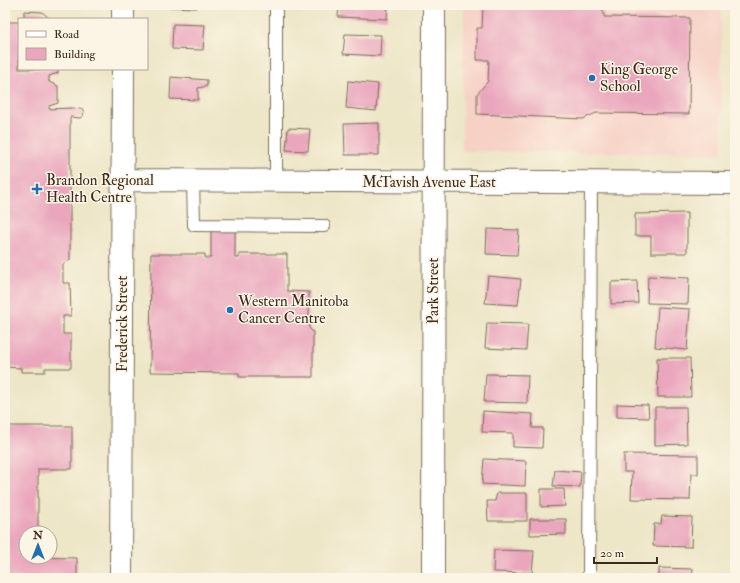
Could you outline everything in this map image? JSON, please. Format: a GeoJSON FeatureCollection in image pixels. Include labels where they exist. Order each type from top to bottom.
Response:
{"type":"FeatureCollection","features":[{"type":"Feature","properties":{"kind":"street"},"geometry":{"type":"LineString","coordinates":[[123,5],[123,18]]}},
{"type":"Feature","properties":{"kind":"street","name":"Park Street"},"geometry":{"type":"LineString","coordinates":[[433,578],[434,5]]}},
{"type":"Feature","properties":{"kind":"street","name":"Frederick Street"},"geometry":{"type":"LineString","coordinates":[[121,578],[123,70]]}},
{"type":"Feature","properties":{"kind":"street","name":"McTavish Avenue East"},"geometry":{"type":"LineString","coordinates":[[123,180],[735,183]]}},
{"type":"Feature","properties":{"kind":"lane"},"geometry":{"type":"LineString","coordinates":[[276,5],[276,181]]}},
{"type":"Feature","properties":{"kind":"lane"},"geometry":{"type":"LineString","coordinates":[[193,180],[194,225],[324,226]]}},
{"type":"Feature","properties":{"kind":"lane"},"geometry":{"type":"LineString","coordinates":[[589,578],[591,183]]}},
{"type":"Feature","properties":{"kind":"shaded area","name":"King George School"},"geometry":{"type":"Polygon","coordinates":[[[464,5],[721,5],[722,154],[462,151],[464,5]]]}},
{"type":"Feature","properties":{"kind":"building"},"geometry":{"type":"Polygon","coordinates":[[[168,5],[197,5],[197,8],[168,7],[168,5]]]}},
{"type":"Feature","properties":{"kind":"building"},"geometry":{"type":"Polygon","coordinates":[[[339,5],[388,5],[387,19],[338,17],[339,5]]]}},
{"type":"Feature","properties":{"kind":"building"},"geometry":{"type":"Polygon","coordinates":[[[483,5],[598,5],[604,12],[604,17],[690,18],[689,114],[596,113],[583,119],[477,114],[477,94],[488,81],[489,60],[477,60],[477,28],[482,28],[483,5]]]}},
{"type":"Feature","properties":{"kind":"building"},"geometry":{"type":"Polygon","coordinates":[[[24,11],[42,12],[49,18],[24,18],[24,11]]]}},
{"type":"Feature","properties":{"kind":"building","name":"Brandon Regional Health Centre"},"geometry":{"type":"Polygon","coordinates":[[[5,22],[18,22],[18,70],[58,70],[58,73],[49,76],[49,82],[58,86],[58,103],[49,106],[49,109],[72,108],[81,109],[84,111],[83,116],[80,118],[70,117],[70,260],[63,264],[63,283],[70,283],[71,316],[63,316],[63,334],[71,334],[71,368],[45,368],[45,372],[21,372],[21,368],[5,367],[5,22]]]}},
{"type":"Feature","properties":{"kind":"building"},"geometry":{"type":"Polygon","coordinates":[[[173,24],[205,25],[203,50],[172,49],[173,24]]]}},
{"type":"Feature","properties":{"kind":"building"},"geometry":{"type":"Polygon","coordinates":[[[345,34],[381,35],[380,56],[343,54],[345,34]]]}},
{"type":"Feature","properties":{"kind":"building"},"geometry":{"type":"Polygon","coordinates":[[[171,77],[207,80],[207,86],[198,88],[198,100],[170,99],[171,77]]]}},
{"type":"Feature","properties":{"kind":"building"},"geometry":{"type":"Polygon","coordinates":[[[348,81],[378,84],[376,111],[346,108],[348,81]]]}},
{"type":"Feature","properties":{"kind":"building"},"geometry":{"type":"Polygon","coordinates":[[[379,123],[379,155],[345,155],[344,124],[379,123]]]}},
{"type":"Feature","properties":{"kind":"building"},"geometry":{"type":"Polygon","coordinates":[[[288,128],[310,129],[308,151],[286,150],[288,128]]]}},
{"type":"Feature","properties":{"kind":"building"},"geometry":{"type":"Polygon","coordinates":[[[687,213],[687,253],[651,253],[651,236],[635,236],[635,214],[687,213]]]}},
{"type":"Feature","properties":{"kind":"building","name":"Western Manitoba Cancer Centre"},"geometry":{"type":"Polygon","coordinates":[[[211,229],[235,229],[235,258],[239,258],[239,254],[287,254],[287,291],[309,292],[309,328],[313,332],[313,377],[239,377],[239,373],[150,372],[151,254],[205,254],[205,258],[211,258],[211,229]]]}},
{"type":"Feature","properties":{"kind":"building"},"geometry":{"type":"Polygon","coordinates":[[[487,229],[519,230],[517,255],[486,254],[487,229]]]}},
{"type":"Feature","properties":{"kind":"building"},"geometry":{"type":"Polygon","coordinates":[[[488,276],[521,279],[518,305],[485,303],[488,276]]]}},
{"type":"Feature","properties":{"kind":"building"},"geometry":{"type":"Polygon","coordinates":[[[648,276],[689,278],[688,304],[647,303],[648,276]]]}},
{"type":"Feature","properties":{"kind":"building"},"geometry":{"type":"Polygon","coordinates":[[[637,281],[638,303],[611,304],[611,282],[637,281]]]}},
{"type":"Feature","properties":{"kind":"building"},"geometry":{"type":"Polygon","coordinates":[[[658,307],[690,309],[687,350],[655,347],[658,307]]]}},
{"type":"Feature","properties":{"kind":"building"},"geometry":{"type":"Polygon","coordinates":[[[487,323],[528,324],[526,350],[485,348],[487,323]]]}},
{"type":"Feature","properties":{"kind":"building"},"geometry":{"type":"Polygon","coordinates":[[[657,358],[690,358],[691,397],[658,397],[657,358]]]}},
{"type":"Feature","properties":{"kind":"building"},"geometry":{"type":"Polygon","coordinates":[[[486,374],[528,375],[527,403],[484,402],[486,374]]]}},
{"type":"Feature","properties":{"kind":"building"},"geometry":{"type":"Polygon","coordinates":[[[617,404],[648,405],[649,418],[617,417],[617,404]]]}},
{"type":"Feature","properties":{"kind":"building"},"geometry":{"type":"Polygon","coordinates":[[[655,407],[686,407],[687,444],[655,445],[655,407]]]}},
{"type":"Feature","properties":{"kind":"building"},"geometry":{"type":"Polygon","coordinates":[[[483,411],[533,414],[532,428],[543,428],[542,448],[513,447],[513,433],[482,432],[483,411]]]}},
{"type":"Feature","properties":{"kind":"building"},"geometry":{"type":"Polygon","coordinates":[[[5,426],[72,426],[72,469],[38,469],[38,525],[18,525],[18,565],[58,565],[58,558],[77,558],[77,578],[5,578],[5,426]]]}},
{"type":"Feature","properties":{"kind":"building"},"geometry":{"type":"Polygon","coordinates":[[[624,454],[698,455],[698,474],[691,474],[690,500],[631,499],[632,472],[624,472],[624,454]]]}},
{"type":"Feature","properties":{"kind":"building"},"geometry":{"type":"Polygon","coordinates":[[[484,459],[526,461],[525,486],[482,484],[484,459]]]}},
{"type":"Feature","properties":{"kind":"building"},"geometry":{"type":"Polygon","coordinates":[[[555,470],[581,472],[580,487],[553,486],[555,470]]]}},
{"type":"Feature","properties":{"kind":"building"},"geometry":{"type":"Polygon","coordinates":[[[541,489],[564,489],[565,506],[541,507],[541,489]]]}},
{"type":"Feature","properties":{"kind":"building"},"geometry":{"type":"Polygon","coordinates":[[[497,493],[527,493],[527,521],[488,521],[487,501],[495,501],[497,493]]]}},
{"type":"Feature","properties":{"kind":"building"},"geometry":{"type":"Polygon","coordinates":[[[662,516],[692,517],[691,547],[653,546],[654,524],[661,524],[662,516]]]}},
{"type":"Feature","properties":{"kind":"building"},"geometry":{"type":"Polygon","coordinates":[[[530,519],[566,519],[566,534],[530,535],[530,519]]]}},
{"type":"Feature","properties":{"kind":"building"},"geometry":{"type":"Polygon","coordinates":[[[494,550],[534,551],[532,573],[493,572],[494,550]]]}},
{"type":"Feature","properties":{"kind":"building"},"geometry":{"type":"Polygon","coordinates":[[[659,568],[693,569],[692,578],[659,578],[659,568]]]}},
{"type":"Feature","properties":{"kind":"place","name":"King George School"},"geometry":{"type":"Point","coordinates":[592,78]}},
{"type":"Feature","properties":{"kind":"place","name":"Brandon Regional Health Centre"},"geometry":{"type":"Point","coordinates":[37,189]}},
{"type":"Feature","properties":{"kind":"place","name":"Western Manitoba Cancer Centre"},"geometry":{"type":"Point","coordinates":[230,310]}}]}
